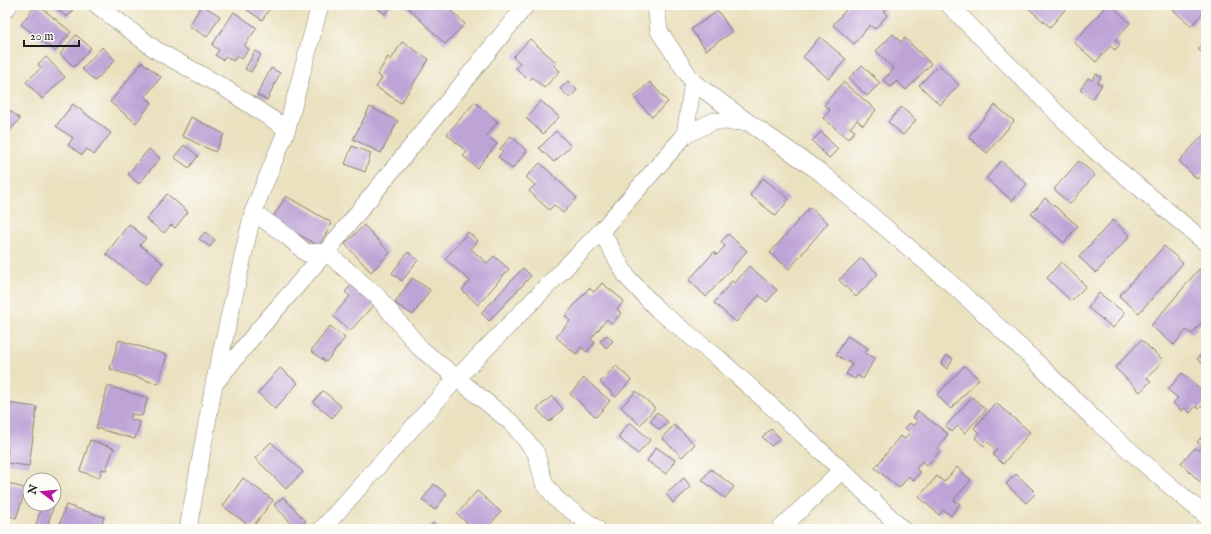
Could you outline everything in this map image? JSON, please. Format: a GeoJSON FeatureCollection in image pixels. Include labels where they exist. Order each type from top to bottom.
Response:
{"type":"FeatureCollection","features":[{"type":"Feature","properties":{"kind":"street"},"geometry":{"type":"LineString","coordinates":[[5,10],[9,5]]}},
{"type":"Feature","properties":{"kind":"street"},"geometry":{"type":"LineString","coordinates":[[97,5],[156,50],[223,87],[287,129]]}},
{"type":"Feature","properties":{"kind":"street"},"geometry":{"type":"LineString","coordinates":[[188,529],[214,384],[253,212],[287,129],[320,5]]}},
{"type":"Feature","properties":{"kind":"street"},"geometry":{"type":"LineString","coordinates":[[214,384],[259,329],[326,252],[526,5]]}},
{"type":"Feature","properties":{"kind":"street"},"geometry":{"type":"LineString","coordinates":[[656,5],[660,31],[693,82],[820,172],[954,286],[1032,358],[1095,420],[1206,516]]}},
{"type":"Feature","properties":{"kind":"street"},"geometry":{"type":"LineString","coordinates":[[949,5],[1092,148],[1206,243]]}},
{"type":"Feature","properties":{"kind":"street"},"geometry":{"type":"LineString","coordinates":[[685,135],[693,82]]}},
{"type":"Feature","properties":{"kind":"street"},"geometry":{"type":"LineString","coordinates":[[322,529],[457,378],[601,231],[685,135],[714,121],[748,122]]}},
{"type":"Feature","properties":{"kind":"street"},"geometry":{"type":"LineString","coordinates":[[253,212],[287,236],[306,253],[326,252],[377,296],[420,348],[513,424],[536,453],[544,483],[558,500],[597,529]]}},
{"type":"Feature","properties":{"kind":"street"},"geometry":{"type":"LineString","coordinates":[[601,231],[627,277],[658,310],[718,358],[842,470],[902,529]]}},
{"type":"Feature","properties":{"kind":"street"},"geometry":{"type":"LineString","coordinates":[[780,529],[842,470]]}},
{"type":"Feature","properties":{"kind":"building"},"geometry":{"type":"Polygon","coordinates":[[[36,5],[38,5],[71,32],[55,51],[21,24],[36,5]]]}},
{"type":"Feature","properties":{"kind":"building"},"geometry":{"type":"Polygon","coordinates":[[[66,5],[73,11],[67,17],[53,6],[66,5]]]}},
{"type":"Feature","properties":{"kind":"building"},"geometry":{"type":"Polygon","coordinates":[[[202,5],[220,16],[207,37],[189,26],[202,5]]]}},
{"type":"Feature","properties":{"kind":"building"},"geometry":{"type":"Polygon","coordinates":[[[244,5],[272,5],[262,20],[243,7],[244,5]]]}},
{"type":"Feature","properties":{"kind":"building"},"geometry":{"type":"Polygon","coordinates":[[[377,5],[391,5],[385,14],[376,7],[377,5]]]}},
{"type":"Feature","properties":{"kind":"building"},"geometry":{"type":"Polygon","coordinates":[[[405,5],[445,5],[465,24],[445,44],[405,5]]]}},
{"type":"Feature","properties":{"kind":"building"},"geometry":{"type":"Polygon","coordinates":[[[850,5],[890,5],[884,12],[887,15],[875,29],[870,25],[854,44],[833,25],[850,5]]]}},
{"type":"Feature","properties":{"kind":"building"},"geometry":{"type":"Polygon","coordinates":[[[1031,5],[1069,5],[1050,27],[1028,8],[1031,5]]]}},
{"type":"Feature","properties":{"kind":"building"},"geometry":{"type":"Polygon","coordinates":[[[1107,5],[1111,5],[1130,23],[1115,40],[1120,44],[1115,50],[1110,46],[1096,62],[1074,42],[1107,5]]]}},
{"type":"Feature","properties":{"kind":"building"},"geometry":{"type":"Polygon","coordinates":[[[1176,5],[1206,5],[1206,9],[1191,26],[1172,9],[1176,5]]]}},
{"type":"Feature","properties":{"kind":"building"},"geometry":{"type":"Polygon","coordinates":[[[718,11],[732,32],[706,50],[691,29],[718,11]]]}},
{"type":"Feature","properties":{"kind":"building"},"geometry":{"type":"Polygon","coordinates":[[[234,12],[257,28],[244,46],[249,49],[242,59],[237,56],[233,61],[226,56],[223,60],[215,55],[219,50],[212,45],[234,12]]]}},
{"type":"Feature","properties":{"kind":"building"},"geometry":{"type":"Polygon","coordinates":[[[893,34],[901,42],[905,38],[931,64],[906,90],[897,81],[891,87],[883,80],[894,69],[876,51],[893,34]]]}},
{"type":"Feature","properties":{"kind":"building"},"geometry":{"type":"Polygon","coordinates":[[[76,35],[91,48],[74,67],[60,54],[76,35]]]}},
{"type":"Feature","properties":{"kind":"building"},"geometry":{"type":"Polygon","coordinates":[[[820,37],[846,59],[829,79],[803,57],[820,37]]]}},
{"type":"Feature","properties":{"kind":"building"},"geometry":{"type":"Polygon","coordinates":[[[530,39],[557,63],[554,66],[560,71],[544,88],[532,77],[529,81],[516,68],[520,63],[513,57],[530,39]]]}},
{"type":"Feature","properties":{"kind":"building"},"geometry":{"type":"Polygon","coordinates":[[[402,42],[429,59],[401,103],[376,87],[382,78],[377,75],[388,57],[391,60],[402,42]]]}},
{"type":"Feature","properties":{"kind":"building"},"geometry":{"type":"Polygon","coordinates":[[[1206,42],[1206,57],[1198,49],[1206,42]]]}},
{"type":"Feature","properties":{"kind":"building"},"geometry":{"type":"Polygon","coordinates":[[[102,47],[115,60],[95,81],[82,69],[102,47]]]}},
{"type":"Feature","properties":{"kind":"building"},"geometry":{"type":"Polygon","coordinates":[[[255,51],[261,55],[251,72],[245,69],[255,51]]]}},
{"type":"Feature","properties":{"kind":"building"},"geometry":{"type":"Polygon","coordinates":[[[46,57],[65,77],[42,99],[26,82],[41,68],[38,64],[46,57]]]}},
{"type":"Feature","properties":{"kind":"building"},"geometry":{"type":"Polygon","coordinates":[[[142,62],[161,77],[145,97],[152,102],[136,123],[110,102],[142,62]]]}},
{"type":"Feature","properties":{"kind":"building"},"geometry":{"type":"Polygon","coordinates":[[[862,65],[880,83],[867,96],[849,78],[862,65]]]}},
{"type":"Feature","properties":{"kind":"building"},"geometry":{"type":"Polygon","coordinates":[[[939,65],[959,85],[940,105],[919,85],[939,65]]]}},
{"type":"Feature","properties":{"kind":"building"},"geometry":{"type":"Polygon","coordinates":[[[271,68],[280,73],[267,100],[257,95],[271,68]]]}},
{"type":"Feature","properties":{"kind":"building"},"geometry":{"type":"Polygon","coordinates":[[[1096,74],[1101,77],[1098,83],[1102,85],[1092,99],[1080,90],[1088,78],[1092,80],[1096,74]]]}},
{"type":"Feature","properties":{"kind":"building"},"geometry":{"type":"Polygon","coordinates":[[[568,81],[577,90],[570,98],[560,89],[568,81]]]}},
{"type":"Feature","properties":{"kind":"building"},"geometry":{"type":"Polygon","coordinates":[[[650,82],[668,102],[652,117],[634,97],[650,82]]]}},
{"type":"Feature","properties":{"kind":"building"},"geometry":{"type":"Polygon","coordinates":[[[843,82],[876,110],[863,125],[857,120],[850,128],[855,131],[848,139],[823,118],[830,110],[824,105],[843,82]]]}},
{"type":"Feature","properties":{"kind":"building"},"geometry":{"type":"Polygon","coordinates":[[[541,101],[559,117],[543,134],[526,118],[541,101]]]}},
{"type":"Feature","properties":{"kind":"building"},"geometry":{"type":"Polygon","coordinates":[[[475,102],[498,122],[487,135],[497,144],[477,168],[463,156],[467,152],[447,134],[475,102]]]}},
{"type":"Feature","properties":{"kind":"building"},"geometry":{"type":"Polygon","coordinates":[[[73,104],[111,133],[94,155],[87,149],[82,155],[68,145],[73,138],[56,126],[73,104]]]}},
{"type":"Feature","properties":{"kind":"building"},"geometry":{"type":"Polygon","coordinates":[[[995,105],[1014,121],[987,153],[968,137],[995,105]]]}},
{"type":"Feature","properties":{"kind":"building"},"geometry":{"type":"Polygon","coordinates":[[[5,106],[20,119],[6,135],[5,134],[5,106]]]}},
{"type":"Feature","properties":{"kind":"building"},"geometry":{"type":"Polygon","coordinates":[[[370,107],[398,121],[381,153],[353,139],[370,107]]]}},
{"type":"Feature","properties":{"kind":"building"},"geometry":{"type":"Polygon","coordinates":[[[901,107],[916,120],[903,135],[888,122],[901,107]]]}},
{"type":"Feature","properties":{"kind":"building"},"geometry":{"type":"Polygon","coordinates":[[[191,117],[224,134],[215,152],[182,136],[191,117]]]}},
{"type":"Feature","properties":{"kind":"building"},"geometry":{"type":"Polygon","coordinates":[[[556,131],[571,146],[554,162],[539,148],[556,131]]]}},
{"type":"Feature","properties":{"kind":"building"},"geometry":{"type":"Polygon","coordinates":[[[821,132],[838,149],[829,158],[812,141],[821,132]]]}},
{"type":"Feature","properties":{"kind":"building"},"geometry":{"type":"Polygon","coordinates":[[[1206,132],[1206,168],[1197,179],[1179,161],[1206,132]]]}},
{"type":"Feature","properties":{"kind":"building"},"geometry":{"type":"Polygon","coordinates":[[[511,136],[527,151],[512,169],[498,157],[503,151],[500,149],[511,136]]]}},
{"type":"Feature","properties":{"kind":"building"},"geometry":{"type":"Polygon","coordinates":[[[184,145],[198,156],[189,168],[174,157],[184,145]]]}},
{"type":"Feature","properties":{"kind":"building"},"geometry":{"type":"Polygon","coordinates":[[[352,146],[371,153],[365,172],[345,164],[352,146]]]}},
{"type":"Feature","properties":{"kind":"building"},"geometry":{"type":"Polygon","coordinates":[[[149,149],[160,158],[139,184],[128,174],[149,149]]]}},
{"type":"Feature","properties":{"kind":"building"},"geometry":{"type":"Polygon","coordinates":[[[1001,161],[1027,184],[1012,201],[986,178],[1001,161]]]}},
{"type":"Feature","properties":{"kind":"building"},"geometry":{"type":"Polygon","coordinates":[[[1079,161],[1095,175],[1070,204],[1054,189],[1079,161]]]}},
{"type":"Feature","properties":{"kind":"building"},"geometry":{"type":"Polygon","coordinates":[[[540,163],[577,198],[563,213],[554,205],[549,210],[529,191],[535,185],[526,177],[540,163]]]}},
{"type":"Feature","properties":{"kind":"building"},"geometry":{"type":"Polygon","coordinates":[[[763,178],[789,199],[776,216],[750,195],[763,178]]]}},
{"type":"Feature","properties":{"kind":"building"},"geometry":{"type":"Polygon","coordinates":[[[167,194],[188,212],[175,228],[171,225],[164,233],[146,219],[167,194]]]}},
{"type":"Feature","properties":{"kind":"building"},"geometry":{"type":"Polygon","coordinates":[[[286,196],[332,223],[319,246],[272,219],[286,196]]]}},
{"type":"Feature","properties":{"kind":"building"},"geometry":{"type":"Polygon","coordinates":[[[1045,198],[1078,226],[1064,243],[1031,214],[1045,198]]]}},
{"type":"Feature","properties":{"kind":"building"},"geometry":{"type":"Polygon","coordinates":[[[810,207],[828,223],[789,269],[770,253],[810,207]]]}},
{"type":"Feature","properties":{"kind":"building"},"geometry":{"type":"Polygon","coordinates":[[[1113,220],[1130,236],[1096,273],[1079,257],[1113,220]]]}},
{"type":"Feature","properties":{"kind":"building"},"geometry":{"type":"Polygon","coordinates":[[[129,224],[146,238],[140,245],[163,263],[146,285],[106,254],[129,224]]]}},
{"type":"Feature","properties":{"kind":"building"},"geometry":{"type":"Polygon","coordinates":[[[364,225],[390,253],[371,272],[345,244],[364,225]]]}},
{"type":"Feature","properties":{"kind":"building"},"geometry":{"type":"Polygon","coordinates":[[[205,232],[215,240],[210,247],[199,239],[205,232]]]}},
{"type":"Feature","properties":{"kind":"building"},"geometry":{"type":"Polygon","coordinates":[[[468,232],[478,241],[471,249],[487,263],[494,256],[509,269],[478,305],[462,290],[470,281],[445,259],[468,232]]]}},
{"type":"Feature","properties":{"kind":"building"},"geometry":{"type":"Polygon","coordinates":[[[728,234],[747,251],[706,297],[689,280],[714,252],[717,255],[725,246],[721,242],[728,234]]]}},
{"type":"Feature","properties":{"kind":"building"},"geometry":{"type":"Polygon","coordinates":[[[1164,246],[1183,263],[1139,313],[1119,296],[1164,246]]]}},
{"type":"Feature","properties":{"kind":"building"},"geometry":{"type":"Polygon","coordinates":[[[408,252],[418,260],[402,281],[392,273],[408,252]]]}},
{"type":"Feature","properties":{"kind":"building"},"geometry":{"type":"Polygon","coordinates":[[[861,258],[878,274],[856,297],[839,280],[861,258]]]}},
{"type":"Feature","properties":{"kind":"building"},"geometry":{"type":"Polygon","coordinates":[[[1061,262],[1086,286],[1071,301],[1047,278],[1061,262]]]}},
{"type":"Feature","properties":{"kind":"building"},"geometry":{"type":"Polygon","coordinates":[[[749,266],[777,290],[767,302],[759,295],[736,322],[714,303],[732,281],[735,283],[749,266]]]}},
{"type":"Feature","properties":{"kind":"building"},"geometry":{"type":"Polygon","coordinates":[[[523,268],[531,276],[489,321],[481,313],[523,268]]]}},
{"type":"Feature","properties":{"kind":"building"},"geometry":{"type":"Polygon","coordinates":[[[1199,269],[1206,276],[1206,317],[1192,334],[1186,330],[1174,345],[1151,326],[1199,269]]]}},
{"type":"Feature","properties":{"kind":"building"},"geometry":{"type":"Polygon","coordinates":[[[412,278],[430,290],[413,315],[395,303],[412,278]]]}},
{"type":"Feature","properties":{"kind":"building"},"geometry":{"type":"Polygon","coordinates":[[[355,281],[377,301],[350,331],[333,316],[350,296],[345,292],[355,281]]]}},
{"type":"Feature","properties":{"kind":"building"},"geometry":{"type":"Polygon","coordinates":[[[602,283],[624,301],[617,309],[621,313],[612,324],[607,319],[591,339],[595,343],[587,352],[581,347],[576,354],[556,337],[570,321],[565,316],[589,288],[594,292],[602,283]]]}},
{"type":"Feature","properties":{"kind":"building"},"geometry":{"type":"Polygon","coordinates":[[[1099,293],[1125,313],[1113,328],[1088,308],[1099,293]]]}},
{"type":"Feature","properties":{"kind":"building"},"geometry":{"type":"Polygon","coordinates":[[[330,326],[345,338],[326,362],[311,351],[330,326]]]}},
{"type":"Feature","properties":{"kind":"building"},"geometry":{"type":"Polygon","coordinates":[[[607,335],[613,341],[606,348],[600,341],[607,335]]]}},
{"type":"Feature","properties":{"kind":"building"},"geometry":{"type":"Polygon","coordinates":[[[847,336],[868,348],[865,353],[875,358],[863,379],[857,375],[855,379],[846,374],[852,364],[836,355],[847,336]]]}},
{"type":"Feature","properties":{"kind":"building"},"geometry":{"type":"Polygon","coordinates":[[[119,340],[167,355],[158,384],[110,369],[119,340]]]}},
{"type":"Feature","properties":{"kind":"building"},"geometry":{"type":"Polygon","coordinates":[[[1141,340],[1163,360],[1147,378],[1151,381],[1140,392],[1115,368],[1141,340]]]}},
{"type":"Feature","properties":{"kind":"building"},"geometry":{"type":"Polygon","coordinates":[[[1206,348],[1206,367],[1197,359],[1206,348]]]}},
{"type":"Feature","properties":{"kind":"building"},"geometry":{"type":"Polygon","coordinates":[[[947,355],[953,359],[947,369],[941,364],[947,355]]]}},
{"type":"Feature","properties":{"kind":"building"},"geometry":{"type":"Polygon","coordinates":[[[616,366],[631,380],[616,397],[600,382],[616,366]]]}},
{"type":"Feature","properties":{"kind":"building"},"geometry":{"type":"Polygon","coordinates":[[[964,366],[979,379],[951,409],[937,395],[964,366]]]}},
{"type":"Feature","properties":{"kind":"building"},"geometry":{"type":"Polygon","coordinates":[[[280,368],[298,383],[275,409],[258,393],[280,368]]]}},
{"type":"Feature","properties":{"kind":"building"},"geometry":{"type":"Polygon","coordinates":[[[1182,373],[1206,394],[1206,402],[1199,409],[1196,406],[1190,413],[1185,408],[1182,411],[1173,403],[1178,398],[1168,390],[1182,373]]]}},
{"type":"Feature","properties":{"kind":"building"},"geometry":{"type":"Polygon","coordinates":[[[584,378],[610,401],[596,417],[570,394],[584,378]]]}},
{"type":"Feature","properties":{"kind":"building"},"geometry":{"type":"Polygon","coordinates":[[[108,386],[148,398],[142,416],[132,414],[130,419],[140,422],[135,439],[96,428],[108,386]]]}},
{"type":"Feature","properties":{"kind":"building"},"geometry":{"type":"Polygon","coordinates":[[[323,391],[341,406],[332,418],[313,402],[323,391]]]}},
{"type":"Feature","properties":{"kind":"building"},"geometry":{"type":"Polygon","coordinates":[[[636,391],[655,408],[640,425],[621,407],[636,391]]]}},
{"type":"Feature","properties":{"kind":"building"},"geometry":{"type":"Polygon","coordinates":[[[552,396],[563,409],[549,422],[537,409],[552,396]]]}},
{"type":"Feature","properties":{"kind":"building"},"geometry":{"type":"Polygon","coordinates":[[[972,397],[986,410],[965,433],[958,426],[952,432],[946,426],[972,397]]]}},
{"type":"Feature","properties":{"kind":"building"},"geometry":{"type":"Polygon","coordinates":[[[6,403],[37,407],[29,466],[6,463],[8,449],[5,448],[6,403]]]}},
{"type":"Feature","properties":{"kind":"building"},"geometry":{"type":"Polygon","coordinates":[[[996,403],[1030,432],[1003,464],[993,455],[997,450],[988,442],[984,446],[975,438],[979,433],[974,428],[996,403]]]}},
{"type":"Feature","properties":{"kind":"building"},"geometry":{"type":"Polygon","coordinates":[[[918,411],[948,434],[937,448],[940,451],[927,466],[922,461],[916,469],[920,472],[914,481],[909,476],[899,488],[875,468],[900,436],[905,439],[910,432],[905,428],[910,423],[914,426],[918,421],[913,417],[918,411]]]}},
{"type":"Feature","properties":{"kind":"building"},"geometry":{"type":"Polygon","coordinates":[[[657,412],[668,422],[660,430],[650,421],[657,412]]]}},
{"type":"Feature","properties":{"kind":"building"},"geometry":{"type":"Polygon","coordinates":[[[630,422],[650,440],[638,454],[618,437],[630,422]]]}},
{"type":"Feature","properties":{"kind":"building"},"geometry":{"type":"Polygon","coordinates":[[[674,425],[695,444],[682,457],[662,438],[674,425]]]}},
{"type":"Feature","properties":{"kind":"building"},"geometry":{"type":"Polygon","coordinates":[[[771,429],[780,438],[771,446],[762,437],[771,429]]]}},
{"type":"Feature","properties":{"kind":"building"},"geometry":{"type":"Polygon","coordinates":[[[1206,433],[1205,487],[1181,463],[1195,448],[1198,450],[1202,446],[1197,442],[1206,433]]]}},
{"type":"Feature","properties":{"kind":"building"},"geometry":{"type":"Polygon","coordinates":[[[90,440],[114,448],[106,470],[102,469],[99,478],[80,471],[90,440]]]}},
{"type":"Feature","properties":{"kind":"building"},"geometry":{"type":"Polygon","coordinates":[[[271,442],[303,472],[286,489],[255,458],[271,442]]]}},
{"type":"Feature","properties":{"kind":"building"},"geometry":{"type":"Polygon","coordinates":[[[656,447],[675,460],[666,474],[647,461],[656,447]]]}},
{"type":"Feature","properties":{"kind":"building"},"geometry":{"type":"Polygon","coordinates":[[[957,467],[971,480],[954,500],[960,504],[951,516],[943,510],[939,515],[919,497],[937,476],[944,482],[957,467]]]}},
{"type":"Feature","properties":{"kind":"building"},"geometry":{"type":"Polygon","coordinates":[[[711,469],[734,487],[725,498],[702,480],[711,469]]]}},
{"type":"Feature","properties":{"kind":"building"},"geometry":{"type":"Polygon","coordinates":[[[1016,474],[1036,493],[1026,503],[1006,484],[1016,474]]]}},
{"type":"Feature","properties":{"kind":"building"},"geometry":{"type":"Polygon","coordinates":[[[243,478],[273,500],[252,528],[223,506],[243,478]]]}},
{"type":"Feature","properties":{"kind":"building"},"geometry":{"type":"Polygon","coordinates":[[[684,478],[691,487],[673,503],[666,494],[684,478]]]}},
{"type":"Feature","properties":{"kind":"building"},"geometry":{"type":"Polygon","coordinates":[[[5,482],[22,488],[22,501],[16,518],[5,514],[5,482]]]}},
{"type":"Feature","properties":{"kind":"building"},"geometry":{"type":"Polygon","coordinates":[[[434,484],[447,494],[435,510],[422,500],[434,484]]]}},
{"type":"Feature","properties":{"kind":"building"},"geometry":{"type":"Polygon","coordinates":[[[477,491],[501,512],[486,529],[474,529],[457,514],[477,491]]]}},
{"type":"Feature","properties":{"kind":"building"},"geometry":{"type":"Polygon","coordinates":[[[283,497],[306,521],[297,529],[274,505],[283,497]]]}},
{"type":"Feature","properties":{"kind":"building"},"geometry":{"type":"Polygon","coordinates":[[[66,505],[104,517],[100,529],[58,529],[66,505]]]}},
{"type":"Feature","properties":{"kind":"building"},"geometry":{"type":"Polygon","coordinates":[[[40,512],[52,512],[46,529],[36,525],[40,512]]]}},
{"type":"Feature","properties":{"kind":"building"},"geometry":{"type":"Polygon","coordinates":[[[433,523],[441,529],[428,529],[433,523]]]}},
{"type":"Feature","properties":{"kind":"building"},"geometry":{"type":"Polygon","coordinates":[[[961,525],[966,529],[958,529],[961,525]]]}},
{"type":"Feature","properties":{"kind":"building"},"geometry":{"type":"Polygon","coordinates":[[[1158,525],[1163,529],[1155,529],[1158,525]]]}}]}
